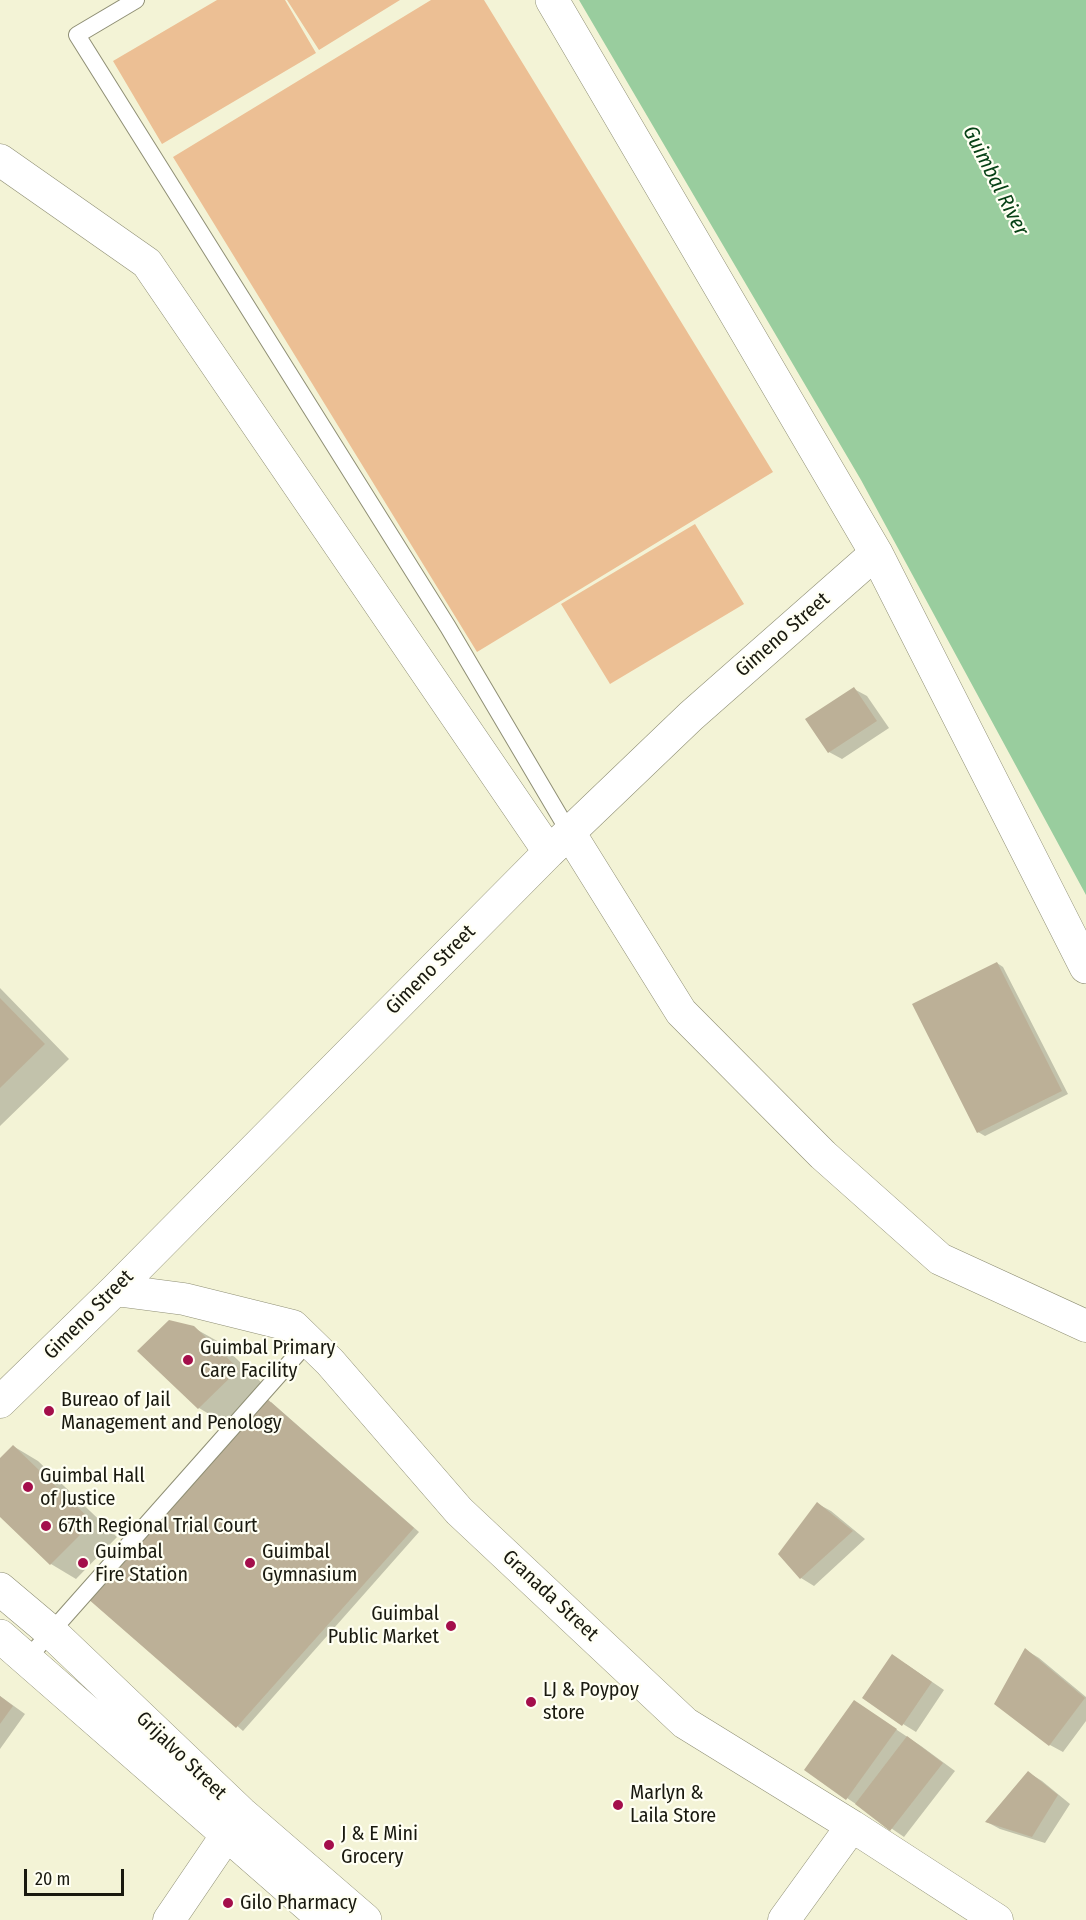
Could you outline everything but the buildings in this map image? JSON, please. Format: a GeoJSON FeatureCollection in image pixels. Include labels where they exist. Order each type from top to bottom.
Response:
{"type":"FeatureCollection","features":[{"type":"Feature","properties":{"kind":"street"},"geometry":{"type":"LineString","coordinates":[[552,0],[876,553],[1086,966]]}},
{"type":"Feature","properties":{"kind":"street"},"geometry":{"type":"LineString","coordinates":[[0,160],[147,262],[681,1012],[823,1155],[940,1259],[1086,1326]]}},
{"type":"Feature","properties":{"kind":"street","name":"Gimeno Street"},"geometry":{"type":"LineString","coordinates":[[0,1402],[115,1290],[559,842],[691,716],[876,553]]}},
{"type":"Feature","properties":{"kind":"street","name":"Granada Street"},"geometry":{"type":"LineString","coordinates":[[115,1290],[184,1299],[293,1326],[330,1362],[459,1511],[685,1723],[852,1826],[997,1920]]}},
{"type":"Feature","properties":{"kind":"street","name":"Grijalvo Street"},"geometry":{"type":"LineString","coordinates":[[0,1589],[51,1632],[325,1920]]}},
{"type":"Feature","properties":{"kind":"street","name":"Grijalvo Street"},"geometry":{"type":"LineString","coordinates":[[0,1636],[234,1824],[364,1920]]}},
{"type":"Feature","properties":{"kind":"street"},"geometry":{"type":"LineString","coordinates":[[169,1920],[234,1824]]}},
{"type":"Feature","properties":{"kind":"street"},"geometry":{"type":"LineString","coordinates":[[784,1920],[852,1826]]}},
{"type":"Feature","properties":{"kind":"lane"},"geometry":{"type":"LineString","coordinates":[[136,0],[76,35],[448,627],[559,842]]}},
{"type":"Feature","properties":{"kind":"lane"},"geometry":{"type":"LineString","coordinates":[[27,1659],[308,1342]]}},
{"type":"Feature","properties":{"kind":"shaded area"},"geometry":{"type":"Polygon","coordinates":[[[217,0],[285,0],[316,53],[162,144],[113,61],[217,0]]]}},
{"type":"Feature","properties":{"kind":"shaded area"},"geometry":{"type":"Polygon","coordinates":[[[287,0],[400,0],[319,50],[287,0]]]}},
{"type":"Feature","properties":{"kind":"shaded area"},"geometry":{"type":"Polygon","coordinates":[[[431,0],[484,0],[773,472],[477,652],[173,157],[431,0]]]}},
{"type":"Feature","properties":{"kind":"shaded area"},"geometry":{"type":"Polygon","coordinates":[[[695,524],[744,604],[610,684],[561,604],[695,524]]]}},
{"type":"Feature","properties":{"kind":"water","name":"Guimbal River"},"geometry":{"type":"Polygon","coordinates":[[[579,0],[1086,0],[1086,895],[861,480],[579,0]]]}},
{"type":"Feature","properties":{"kind":"place","name":"Guimbal Primary Care Facility"},"geometry":{"type":"Point","coordinates":[188,1360]}},
{"type":"Feature","properties":{"kind":"place","name":"Bureao of Jail Management and Penology"},"geometry":{"type":"Point","coordinates":[49,1411]}},
{"type":"Feature","properties":{"kind":"place","name":"Guimbal Hall of Justice"},"geometry":{"type":"Point","coordinates":[28,1487]}},
{"type":"Feature","properties":{"kind":"place","name":"67th Regional Trial Court"},"geometry":{"type":"Point","coordinates":[46,1526]}},
{"type":"Feature","properties":{"kind":"place","name":"Guimbal Fire Station"},"geometry":{"type":"Point","coordinates":[83,1563]}},
{"type":"Feature","properties":{"kind":"place","name":"Guimbal Gymnasium"},"geometry":{"type":"Point","coordinates":[250,1563]}},
{"type":"Feature","properties":{"kind":"place","name":"Guimbal Public Market"},"geometry":{"type":"Point","coordinates":[451,1626]}},
{"type":"Feature","properties":{"kind":"place","name":"LJ & Poypoy store"},"geometry":{"type":"Point","coordinates":[531,1702]}},
{"type":"Feature","properties":{"kind":"place","name":"Marlyn & Laila Store"},"geometry":{"type":"Point","coordinates":[618,1805]}},
{"type":"Feature","properties":{"kind":"place","name":"J & E Mini Grocery"},"geometry":{"type":"Point","coordinates":[329,1845]}},
{"type":"Feature","properties":{"kind":"place","name":"Gilo Pharmacy"},"geometry":{"type":"Point","coordinates":[228,1903]}}]}
